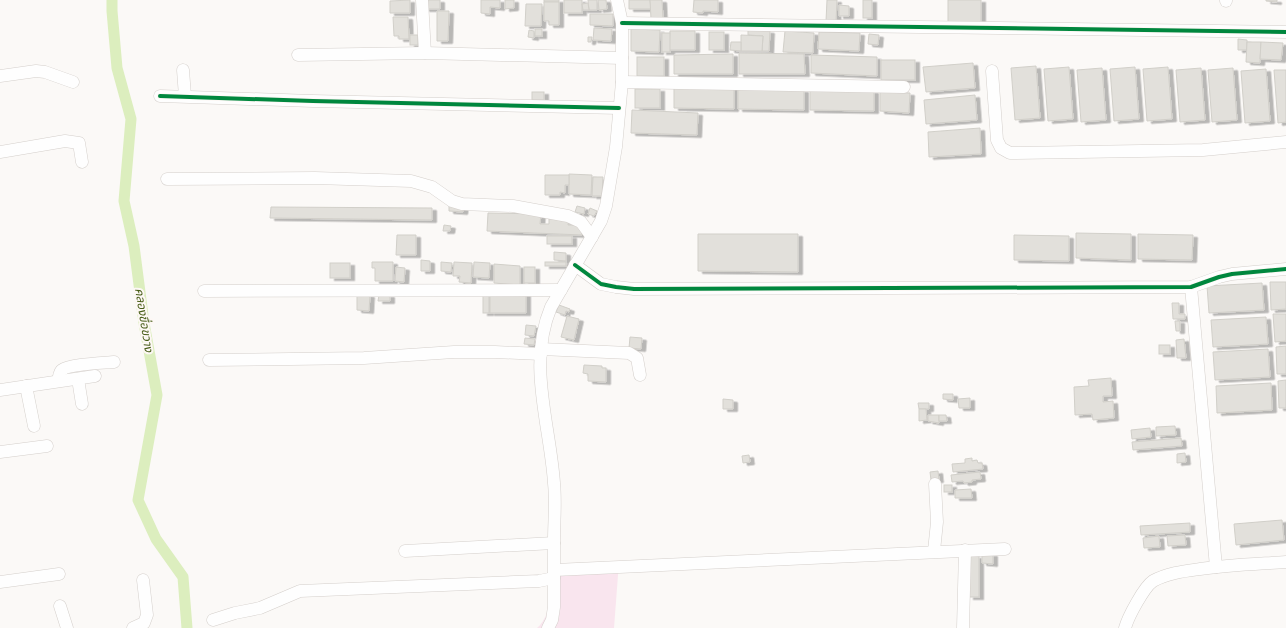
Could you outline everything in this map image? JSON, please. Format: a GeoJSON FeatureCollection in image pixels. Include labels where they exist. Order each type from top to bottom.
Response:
{"type":"FeatureCollection","features":[{"type":"Feature","properties":{"kind":"street"},"geometry":{"type":"LineString","coordinates":[[422,0],[425,53]]}},
{"type":"Feature","properties":{"kind":"street"},"geometry":{"type":"LineString","coordinates":[[548,628],[552,620],[554,607],[554,482],[541,391],[541,352],[546,318],[601,221],[606,206],[616,147],[622,82],[622,23],[617,0]]}},
{"type":"Feature","properties":{"kind":"street"},"geometry":{"type":"LineString","coordinates":[[622,23],[1286,32]]}},
{"type":"Feature","properties":{"kind":"street"},"geometry":{"type":"LineString","coordinates":[[298,55],[425,53],[622,58]]}},
{"type":"Feature","properties":{"kind":"street"},"geometry":{"type":"LineString","coordinates":[[183,70],[184,96]]}},
{"type":"Feature","properties":{"kind":"street"},"geometry":{"type":"LineString","coordinates":[[992,71],[997,140],[1001,148],[1010,153],[1203,150],[1286,142]]}},
{"type":"Feature","properties":{"kind":"street"},"geometry":{"type":"LineString","coordinates":[[0,76],[45,72],[73,82]]}},
{"type":"Feature","properties":{"kind":"street"},"geometry":{"type":"LineString","coordinates":[[622,82],[904,86]]}},
{"type":"Feature","properties":{"kind":"street"},"geometry":{"type":"LineString","coordinates":[[160,96],[619,108]]}},
{"type":"Feature","properties":{"kind":"street"},"geometry":{"type":"LineString","coordinates":[[0,152],[65,141],[74,141],[79,143],[82,162]]}},
{"type":"Feature","properties":{"kind":"street"},"geometry":{"type":"LineString","coordinates":[[167,179],[315,178],[410,181],[432,187],[452,201],[462,204],[513,206],[568,216],[580,222],[592,236]]}},
{"type":"Feature","properties":{"kind":"street"},"geometry":{"type":"LineString","coordinates":[[575,265],[602,284],[634,289],[1191,287],[1232,274],[1286,269]]}},
{"type":"Feature","properties":{"kind":"street"},"geometry":{"type":"LineString","coordinates":[[1191,287],[1216,567]]}},
{"type":"Feature","properties":{"kind":"street"},"geometry":{"type":"LineString","coordinates":[[204,291],[561,290]]}},
{"type":"Feature","properties":{"kind":"street"},"geometry":{"type":"LineString","coordinates":[[209,360],[364,358],[454,352],[629,353],[637,358],[640,375]]}},
{"type":"Feature","properties":{"kind":"street"},"geometry":{"type":"LineString","coordinates":[[58,382],[60,372],[63,368],[114,362]]}},
{"type":"Feature","properties":{"kind":"street"},"geometry":{"type":"LineString","coordinates":[[0,390],[95,376]]}},
{"type":"Feature","properties":{"kind":"street"},"geometry":{"type":"LineString","coordinates":[[78,379],[82,404]]}},
{"type":"Feature","properties":{"kind":"street"},"geometry":{"type":"LineString","coordinates":[[26,386],[34,426]]}},
{"type":"Feature","properties":{"kind":"street"},"geometry":{"type":"LineString","coordinates":[[0,452],[47,446]]}},
{"type":"Feature","properties":{"kind":"street"},"geometry":{"type":"LineString","coordinates":[[934,551],[937,515],[935,484]]}},
{"type":"Feature","properties":{"kind":"street"},"geometry":{"type":"LineString","coordinates":[[404,551],[554,543]]}},
{"type":"Feature","properties":{"kind":"street"},"geometry":{"type":"LineString","coordinates":[[213,620],[260,608],[300,591],[540,581],[555,574],[934,551],[1005,549]]}},
{"type":"Feature","properties":{"kind":"street"},"geometry":{"type":"LineString","coordinates":[[964,628],[965,550]]}},
{"type":"Feature","properties":{"kind":"street"},"geometry":{"type":"LineString","coordinates":[[1125,628],[1129,616],[1153,582],[1176,572],[1216,567],[1286,562]]}},
{"type":"Feature","properties":{"kind":"street"},"geometry":{"type":"LineString","coordinates":[[0,582],[59,574]]}},
{"type":"Feature","properties":{"kind":"street"},"geometry":{"type":"LineString","coordinates":[[133,628],[144,623],[147,616],[143,580]]}},
{"type":"Feature","properties":{"kind":"street"},"geometry":{"type":"LineString","coordinates":[[60,606],[67,628]]}},
{"type":"Feature","properties":{"kind":"shaded area"},"geometry":{"type":"Polygon","coordinates":[[[619,562],[614,628],[537,628],[546,615],[549,607],[551,564],[619,562]]]}},
{"type":"Feature","properties":{"kind":"building"},"geometry":{"type":"Polygon","coordinates":[[[410,0],[410,13],[390,13],[390,1],[410,0]]]}},
{"type":"Feature","properties":{"kind":"building"},"geometry":{"type":"Polygon","coordinates":[[[424,0],[440,0],[440,9],[425,9],[424,0]]]}},
{"type":"Feature","properties":{"kind":"building"},"geometry":{"type":"Polygon","coordinates":[[[481,0],[500,0],[500,8],[490,7],[490,14],[481,13],[481,0]]]}},
{"type":"Feature","properties":{"kind":"building"},"geometry":{"type":"Polygon","coordinates":[[[505,0],[514,0],[514,8],[505,9],[505,0]]]}},
{"type":"Feature","properties":{"kind":"building"},"geometry":{"type":"Polygon","coordinates":[[[544,0],[559,0],[559,2],[544,2],[544,0]]]}},
{"type":"Feature","properties":{"kind":"building"},"geometry":{"type":"Polygon","coordinates":[[[564,0],[582,0],[582,13],[564,13],[564,0]]]}},
{"type":"Feature","properties":{"kind":"building"},"geometry":{"type":"Polygon","coordinates":[[[588,0],[597,0],[597,10],[589,10],[588,0]]]}},
{"type":"Feature","properties":{"kind":"building"},"geometry":{"type":"Polygon","coordinates":[[[598,0],[606,0],[607,9],[599,10],[598,0]]]}},
{"type":"Feature","properties":{"kind":"building"},"geometry":{"type":"Polygon","coordinates":[[[629,0],[650,0],[651,9],[629,9],[629,0]]]}},
{"type":"Feature","properties":{"kind":"building"},"geometry":{"type":"Polygon","coordinates":[[[650,0],[662,0],[663,19],[651,19],[650,0]]]}},
{"type":"Feature","properties":{"kind":"building"},"geometry":{"type":"Polygon","coordinates":[[[694,0],[718,0],[718,12],[693,12],[694,0]]]}},
{"type":"Feature","properties":{"kind":"building"},"geometry":{"type":"Polygon","coordinates":[[[827,0],[837,0],[836,22],[826,21],[827,0]]]}},
{"type":"Feature","properties":{"kind":"building"},"geometry":{"type":"Polygon","coordinates":[[[863,0],[872,0],[872,18],[863,18],[863,0]]]}},
{"type":"Feature","properties":{"kind":"building"},"geometry":{"type":"Polygon","coordinates":[[[948,0],[981,0],[981,24],[948,24],[948,0]]]}},
{"type":"Feature","properties":{"kind":"building"},"geometry":{"type":"Polygon","coordinates":[[[1277,0],[1277,2],[1266,1],[1277,0]]]}},
{"type":"Feature","properties":{"kind":"building"},"geometry":{"type":"Polygon","coordinates":[[[544,2],[559,2],[559,25],[549,25],[549,21],[544,21],[544,2]]]}},
{"type":"Feature","properties":{"kind":"building"},"geometry":{"type":"Polygon","coordinates":[[[588,3],[589,10],[583,10],[582,4],[588,3]]]}},
{"type":"Feature","properties":{"kind":"building"},"geometry":{"type":"Polygon","coordinates":[[[526,4],[542,4],[541,26],[525,26],[526,4]]]}},
{"type":"Feature","properties":{"kind":"building"},"geometry":{"type":"Polygon","coordinates":[[[839,5],[849,6],[849,16],[839,16],[839,5]]]}},
{"type":"Feature","properties":{"kind":"building"},"geometry":{"type":"Polygon","coordinates":[[[437,11],[449,11],[448,41],[437,41],[437,11]]]}},
{"type":"Feature","properties":{"kind":"building"},"geometry":{"type":"Polygon","coordinates":[[[590,14],[613,14],[613,26],[590,25],[590,14]]]}},
{"type":"Feature","properties":{"kind":"building"},"geometry":{"type":"Polygon","coordinates":[[[393,17],[408,17],[409,39],[399,39],[399,36],[394,36],[393,17]]]}},
{"type":"Feature","properties":{"kind":"building"},"geometry":{"type":"Polygon","coordinates":[[[594,28],[612,29],[611,41],[593,40],[594,28]]]}},
{"type":"Feature","properties":{"kind":"building"},"geometry":{"type":"Polygon","coordinates":[[[535,29],[542,29],[542,36],[535,36],[535,29]]]}},
{"type":"Feature","properties":{"kind":"building"},"geometry":{"type":"Polygon","coordinates":[[[631,29],[660,30],[659,52],[631,51],[631,29]]]}},
{"type":"Feature","properties":{"kind":"building"},"geometry":{"type":"Polygon","coordinates":[[[529,30],[534,31],[534,38],[528,37],[529,30]]]}},
{"type":"Feature","properties":{"kind":"building"},"geometry":{"type":"Polygon","coordinates":[[[748,30],[770,31],[769,51],[762,51],[763,36],[748,35],[748,30]]]}},
{"type":"Feature","properties":{"kind":"building"},"geometry":{"type":"Polygon","coordinates":[[[670,31],[695,31],[695,50],[669,50],[670,31]]]}},
{"type":"Feature","properties":{"kind":"building"},"geometry":{"type":"Polygon","coordinates":[[[785,31],[814,33],[813,53],[783,52],[785,31]]]}},
{"type":"Feature","properties":{"kind":"building"},"geometry":{"type":"Polygon","coordinates":[[[709,32],[724,32],[724,50],[709,50],[709,32]]]}},
{"type":"Feature","properties":{"kind":"building"},"geometry":{"type":"Polygon","coordinates":[[[819,32],[860,33],[859,51],[818,49],[819,32]]]}},
{"type":"Feature","properties":{"kind":"building"},"geometry":{"type":"Polygon","coordinates":[[[662,33],[670,33],[670,52],[662,52],[662,33]]]}},
{"type":"Feature","properties":{"kind":"building"},"geometry":{"type":"Polygon","coordinates":[[[869,34],[879,35],[878,45],[868,44],[869,34]]]}},
{"type":"Feature","properties":{"kind":"building"},"geometry":{"type":"Polygon","coordinates":[[[410,35],[418,35],[418,45],[410,45],[410,35]]]}},
{"type":"Feature","properties":{"kind":"building"},"geometry":{"type":"Polygon","coordinates":[[[741,35],[763,36],[762,51],[741,51],[741,35]]]}},
{"type":"Feature","properties":{"kind":"building"},"geometry":{"type":"Polygon","coordinates":[[[588,37],[592,37],[591,42],[588,42],[588,37]]]}},
{"type":"Feature","properties":{"kind":"building"},"geometry":{"type":"Polygon","coordinates":[[[1238,39],[1247,40],[1247,50],[1238,50],[1238,39]]]}},
{"type":"Feature","properties":{"kind":"building"},"geometry":{"type":"Polygon","coordinates":[[[731,42],[741,42],[741,51],[730,50],[731,42]]]}},
{"type":"Feature","properties":{"kind":"building"},"geometry":{"type":"Polygon","coordinates":[[[1247,42],[1261,42],[1260,63],[1246,62],[1247,42]]]}},
{"type":"Feature","properties":{"kind":"building"},"geometry":{"type":"Polygon","coordinates":[[[1261,42],[1283,43],[1281,60],[1260,59],[1261,42]]]}},
{"type":"Feature","properties":{"kind":"building"},"geometry":{"type":"Polygon","coordinates":[[[739,53],[804,54],[805,74],[739,74],[739,53]]]}},
{"type":"Feature","properties":{"kind":"building"},"geometry":{"type":"Polygon","coordinates":[[[733,54],[733,74],[674,74],[674,55],[733,54]]]}},
{"type":"Feature","properties":{"kind":"building"},"geometry":{"type":"Polygon","coordinates":[[[811,55],[877,57],[877,76],[811,73],[811,55]]]}},
{"type":"Feature","properties":{"kind":"building"},"geometry":{"type":"Polygon","coordinates":[[[637,57],[664,57],[664,76],[637,76],[637,57]]]}},
{"type":"Feature","properties":{"kind":"building"},"geometry":{"type":"Polygon","coordinates":[[[881,60],[915,60],[915,80],[881,80],[881,60]]]}},
{"type":"Feature","properties":{"kind":"building"},"geometry":{"type":"Polygon","coordinates":[[[973,63],[975,88],[926,92],[923,67],[973,63]]]}},
{"type":"Feature","properties":{"kind":"building"},"geometry":{"type":"Polygon","coordinates":[[[1036,66],[1040,118],[1015,120],[1011,68],[1036,66]]]}},
{"type":"Feature","properties":{"kind":"building"},"geometry":{"type":"Polygon","coordinates":[[[1069,67],[1073,119],[1048,121],[1044,69],[1069,67]]]}},
{"type":"Feature","properties":{"kind":"building"},"geometry":{"type":"Polygon","coordinates":[[[1135,67],[1139,119],[1114,121],[1110,69],[1135,67]]]}},
{"type":"Feature","properties":{"kind":"building"},"geometry":{"type":"Polygon","coordinates":[[[1168,67],[1172,119],[1147,121],[1143,69],[1168,67]]]}},
{"type":"Feature","properties":{"kind":"building"},"geometry":{"type":"Polygon","coordinates":[[[1102,68],[1106,120],[1081,122],[1077,70],[1102,68]]]}},
{"type":"Feature","properties":{"kind":"building"},"geometry":{"type":"Polygon","coordinates":[[[1201,68],[1205,120],[1180,122],[1176,70],[1201,68]]]}},
{"type":"Feature","properties":{"kind":"building"},"geometry":{"type":"Polygon","coordinates":[[[1233,68],[1237,120],[1212,122],[1208,70],[1233,68]]]}},
{"type":"Feature","properties":{"kind":"building"},"geometry":{"type":"Polygon","coordinates":[[[1266,69],[1270,121],[1245,123],[1241,71],[1266,69]]]}},
{"type":"Feature","properties":{"kind":"building"},"geometry":{"type":"Polygon","coordinates":[[[1274,70],[1286,70],[1286,122],[1278,123],[1274,70]]]}},
{"type":"Feature","properties":{"kind":"building"},"geometry":{"type":"Polygon","coordinates":[[[674,87],[734,87],[734,109],[674,108],[674,87]]]}},
{"type":"Feature","properties":{"kind":"building"},"geometry":{"type":"Polygon","coordinates":[[[635,89],[660,89],[660,108],[635,108],[635,89]]]}},
{"type":"Feature","properties":{"kind":"building"},"geometry":{"type":"Polygon","coordinates":[[[738,89],[804,90],[804,110],[738,109],[738,89]]]}},
{"type":"Feature","properties":{"kind":"building"},"geometry":{"type":"Polygon","coordinates":[[[810,90],[874,91],[874,111],[810,110],[810,90]]]}},
{"type":"Feature","properties":{"kind":"building"},"geometry":{"type":"Polygon","coordinates":[[[532,92],[544,92],[544,100],[532,100],[532,92]]]}},
{"type":"Feature","properties":{"kind":"building"},"geometry":{"type":"Polygon","coordinates":[[[880,92],[910,93],[909,113],[880,111],[880,92]]]}},
{"type":"Feature","properties":{"kind":"building"},"geometry":{"type":"Polygon","coordinates":[[[975,95],[977,120],[926,124],[924,100],[975,95]]]}},
{"type":"Feature","properties":{"kind":"building"},"geometry":{"type":"Polygon","coordinates":[[[632,110],[698,113],[697,135],[631,133],[632,110]]]}},
{"type":"Feature","properties":{"kind":"building"},"geometry":{"type":"Polygon","coordinates":[[[980,128],[981,154],[929,157],[928,132],[980,128]]]}},
{"type":"Feature","properties":{"kind":"building"},"geometry":{"type":"Polygon","coordinates":[[[569,174],[592,175],[591,195],[569,194],[569,174]]]}},
{"type":"Feature","properties":{"kind":"building"},"geometry":{"type":"Polygon","coordinates":[[[545,175],[569,175],[569,185],[565,185],[565,193],[560,192],[560,195],[545,195],[545,175]]]}},
{"type":"Feature","properties":{"kind":"building"},"geometry":{"type":"Polygon","coordinates":[[[593,177],[603,177],[602,196],[592,196],[593,177]]]}},
{"type":"Feature","properties":{"kind":"building"},"geometry":{"type":"Polygon","coordinates":[[[449,204],[464,205],[463,212],[449,211],[449,204]]]}},
{"type":"Feature","properties":{"kind":"building"},"geometry":{"type":"Polygon","coordinates":[[[577,206],[585,208],[584,214],[575,212],[577,206]]]}},
{"type":"Feature","properties":{"kind":"building"},"geometry":{"type":"Polygon","coordinates":[[[271,207],[432,208],[432,220],[270,218],[271,207]]]}},
{"type":"Feature","properties":{"kind":"building"},"geometry":{"type":"Polygon","coordinates":[[[590,208],[597,211],[594,216],[588,214],[590,208]]]}},
{"type":"Feature","properties":{"kind":"building"},"geometry":{"type":"Polygon","coordinates":[[[488,213],[541,214],[540,224],[549,224],[549,218],[569,219],[568,225],[582,225],[582,235],[487,231],[488,213]]]}},
{"type":"Feature","properties":{"kind":"building"},"geometry":{"type":"Polygon","coordinates":[[[444,225],[451,226],[450,231],[443,231],[444,225]]]}},
{"type":"Feature","properties":{"kind":"building"},"geometry":{"type":"Polygon","coordinates":[[[1076,233],[1131,234],[1131,260],[1076,258],[1076,233]]]}},
{"type":"Feature","properties":{"kind":"building"},"geometry":{"type":"Polygon","coordinates":[[[698,234],[798,234],[798,272],[698,271],[698,234]]]}},
{"type":"Feature","properties":{"kind":"building"},"geometry":{"type":"Polygon","coordinates":[[[1138,234],[1193,235],[1192,260],[1138,259],[1138,234]]]}},
{"type":"Feature","properties":{"kind":"building"},"geometry":{"type":"Polygon","coordinates":[[[397,235],[416,235],[416,255],[396,255],[397,235]]]}},
{"type":"Feature","properties":{"kind":"building"},"geometry":{"type":"Polygon","coordinates":[[[1014,235],[1069,236],[1069,261],[1014,260],[1014,235]]]}},
{"type":"Feature","properties":{"kind":"building"},"geometry":{"type":"Polygon","coordinates":[[[547,236],[572,236],[572,244],[547,244],[547,236]]]}},
{"type":"Feature","properties":{"kind":"building"},"geometry":{"type":"Polygon","coordinates":[[[554,252],[566,253],[566,261],[554,260],[554,252]]]}},
{"type":"Feature","properties":{"kind":"building"},"geometry":{"type":"Polygon","coordinates":[[[421,260],[430,261],[430,271],[421,271],[421,260]]]}},
{"type":"Feature","properties":{"kind":"building"},"geometry":{"type":"Polygon","coordinates":[[[372,262],[393,262],[393,281],[375,281],[375,268],[372,268],[372,262]]]}},
{"type":"Feature","properties":{"kind":"building"},"geometry":{"type":"Polygon","coordinates":[[[441,262],[452,263],[451,272],[441,271],[441,262]]]}},
{"type":"Feature","properties":{"kind":"building"},"geometry":{"type":"Polygon","coordinates":[[[454,262],[472,263],[471,283],[459,282],[460,276],[453,276],[454,262]]]}},
{"type":"Feature","properties":{"kind":"building"},"geometry":{"type":"Polygon","coordinates":[[[474,262],[490,263],[489,278],[473,277],[474,262]]]}},
{"type":"Feature","properties":{"kind":"building"},"geometry":{"type":"Polygon","coordinates":[[[545,262],[566,262],[566,266],[545,266],[545,262]]]}},
{"type":"Feature","properties":{"kind":"building"},"geometry":{"type":"Polygon","coordinates":[[[330,263],[350,263],[350,278],[330,278],[330,263]]]}},
{"type":"Feature","properties":{"kind":"building"},"geometry":{"type":"Polygon","coordinates":[[[494,264],[520,266],[520,285],[494,283],[494,264]]]}},
{"type":"Feature","properties":{"kind":"building"},"geometry":{"type":"Polygon","coordinates":[[[396,267],[405,268],[404,282],[395,281],[396,267]]]}},
{"type":"Feature","properties":{"kind":"building"},"geometry":{"type":"Polygon","coordinates":[[[524,267],[535,267],[535,283],[524,283],[524,267]]]}},
{"type":"Feature","properties":{"kind":"building"},"geometry":{"type":"Polygon","coordinates":[[[1270,282],[1286,282],[1286,309],[1271,310],[1270,282]]]}},
{"type":"Feature","properties":{"kind":"building"},"geometry":{"type":"Polygon","coordinates":[[[1262,283],[1264,310],[1209,313],[1207,286],[1262,283]]]}},
{"type":"Feature","properties":{"kind":"building"},"geometry":{"type":"Polygon","coordinates":[[[483,293],[489,293],[489,313],[483,313],[483,293]]]}},
{"type":"Feature","properties":{"kind":"building"},"geometry":{"type":"Polygon","coordinates":[[[490,293],[526,294],[526,313],[490,313],[490,293]]]}},
{"type":"Feature","properties":{"kind":"building"},"geometry":{"type":"Polygon","coordinates":[[[357,294],[370,295],[369,311],[357,310],[357,294]]]}},
{"type":"Feature","properties":{"kind":"building"},"geometry":{"type":"Polygon","coordinates":[[[379,295],[390,295],[390,301],[378,301],[379,295]]]}},
{"type":"Feature","properties":{"kind":"building"},"geometry":{"type":"Polygon","coordinates":[[[1172,303],[1179,303],[1179,314],[1185,314],[1185,319],[1173,319],[1172,303]]]}},
{"type":"Feature","properties":{"kind":"building"},"geometry":{"type":"Polygon","coordinates":[[[559,305],[570,309],[569,312],[566,311],[565,315],[556,312],[559,305]]]}},
{"type":"Feature","properties":{"kind":"building"},"geometry":{"type":"Polygon","coordinates":[[[1273,314],[1286,314],[1286,341],[1275,342],[1273,314]]]}},
{"type":"Feature","properties":{"kind":"building"},"geometry":{"type":"Polygon","coordinates":[[[567,316],[579,319],[574,340],[561,337],[567,316]]]}},
{"type":"Feature","properties":{"kind":"building"},"geometry":{"type":"Polygon","coordinates":[[[1266,317],[1268,344],[1213,347],[1211,320],[1266,317]]]}},
{"type":"Feature","properties":{"kind":"building"},"geometry":{"type":"Polygon","coordinates":[[[1175,321],[1180,321],[1180,331],[1176,331],[1175,321]]]}},
{"type":"Feature","properties":{"kind":"building"},"geometry":{"type":"Polygon","coordinates":[[[526,325],[536,326],[534,336],[525,335],[526,325]]]}},
{"type":"Feature","properties":{"kind":"building"},"geometry":{"type":"Polygon","coordinates":[[[630,337],[642,338],[641,349],[629,348],[630,337]]]}},
{"type":"Feature","properties":{"kind":"building"},"geometry":{"type":"Polygon","coordinates":[[[525,338],[535,339],[534,345],[524,344],[525,338]]]}},
{"type":"Feature","properties":{"kind":"building"},"geometry":{"type":"Polygon","coordinates":[[[1184,339],[1186,358],[1177,358],[1176,340],[1184,339]]]}},
{"type":"Feature","properties":{"kind":"building"},"geometry":{"type":"Polygon","coordinates":[[[1159,345],[1170,345],[1170,354],[1159,354],[1159,345]]]}},
{"type":"Feature","properties":{"kind":"building"},"geometry":{"type":"Polygon","coordinates":[[[1286,346],[1286,374],[1277,374],[1276,347],[1286,346]]]}},
{"type":"Feature","properties":{"kind":"building"},"geometry":{"type":"Polygon","coordinates":[[[1268,349],[1270,377],[1215,380],[1213,352],[1268,349]]]}},
{"type":"Feature","properties":{"kind":"building"},"geometry":{"type":"Polygon","coordinates":[[[584,365],[602,366],[602,368],[606,368],[606,382],[588,381],[588,374],[583,373],[584,365]]]}},
{"type":"Feature","properties":{"kind":"building"},"geometry":{"type":"Polygon","coordinates":[[[1111,378],[1112,396],[1103,396],[1103,402],[1113,401],[1114,418],[1093,420],[1092,414],[1075,415],[1074,387],[1089,386],[1088,380],[1111,378]]]}},
{"type":"Feature","properties":{"kind":"building"},"geometry":{"type":"Polygon","coordinates":[[[1286,380],[1286,408],[1279,408],[1278,381],[1286,380]]]}},
{"type":"Feature","properties":{"kind":"building"},"geometry":{"type":"Polygon","coordinates":[[[1271,383],[1272,410],[1217,413],[1216,386],[1271,383]]]}},
{"type":"Feature","properties":{"kind":"building"},"geometry":{"type":"Polygon","coordinates":[[[943,394],[953,394],[953,400],[943,399],[943,394]]]}},
{"type":"Feature","properties":{"kind":"building"},"geometry":{"type":"Polygon","coordinates":[[[970,398],[970,408],[959,408],[958,399],[970,398]]]}},
{"type":"Feature","properties":{"kind":"building"},"geometry":{"type":"Polygon","coordinates":[[[723,399],[733,400],[733,409],[723,409],[723,399]]]}},
{"type":"Feature","properties":{"kind":"building"},"geometry":{"type":"Polygon","coordinates":[[[918,403],[929,403],[929,409],[919,409],[918,403]]]}},
{"type":"Feature","properties":{"kind":"building"},"geometry":{"type":"Polygon","coordinates":[[[919,409],[926,409],[927,420],[919,421],[919,409]]]}},
{"type":"Feature","properties":{"kind":"building"},"geometry":{"type":"Polygon","coordinates":[[[928,415],[939,415],[939,423],[928,421],[928,415]]]}},
{"type":"Feature","properties":{"kind":"building"},"geometry":{"type":"Polygon","coordinates":[[[939,415],[946,415],[947,421],[939,421],[939,415]]]}},
{"type":"Feature","properties":{"kind":"building"},"geometry":{"type":"Polygon","coordinates":[[[1175,426],[1176,435],[1156,436],[1156,427],[1175,426]]]}},
{"type":"Feature","properties":{"kind":"building"},"geometry":{"type":"Polygon","coordinates":[[[1150,428],[1151,437],[1132,439],[1131,430],[1150,428]]]}},
{"type":"Feature","properties":{"kind":"building"},"geometry":{"type":"Polygon","coordinates":[[[1181,438],[1182,446],[1133,450],[1132,442],[1181,438]]]}},
{"type":"Feature","properties":{"kind":"building"},"geometry":{"type":"Polygon","coordinates":[[[1185,453],[1186,462],[1177,463],[1177,454],[1185,453]]]}},
{"type":"Feature","properties":{"kind":"building"},"geometry":{"type":"Polygon","coordinates":[[[749,455],[750,462],[743,463],[742,456],[749,455]]]}},
{"type":"Feature","properties":{"kind":"building"},"geometry":{"type":"Polygon","coordinates":[[[972,458],[972,461],[977,460],[978,463],[982,463],[983,469],[953,472],[952,464],[965,463],[965,459],[972,458]]]}},
{"type":"Feature","properties":{"kind":"building"},"geometry":{"type":"Polygon","coordinates":[[[938,471],[939,480],[931,480],[930,472],[938,471]]]}},
{"type":"Feature","properties":{"kind":"building"},"geometry":{"type":"Polygon","coordinates":[[[980,472],[981,479],[964,483],[963,481],[952,482],[951,475],[980,472]]]}},
{"type":"Feature","properties":{"kind":"building"},"geometry":{"type":"Polygon","coordinates":[[[944,485],[952,485],[952,492],[944,492],[944,485]]]}},
{"type":"Feature","properties":{"kind":"building"},"geometry":{"type":"Polygon","coordinates":[[[971,489],[972,498],[955,498],[955,490],[971,489]]]}},
{"type":"Feature","properties":{"kind":"building"},"geometry":{"type":"Polygon","coordinates":[[[1282,520],[1284,540],[1236,545],[1234,524],[1282,520]]]}},
{"type":"Feature","properties":{"kind":"building"},"geometry":{"type":"Polygon","coordinates":[[[1190,523],[1190,532],[1141,535],[1140,526],[1190,523]]]}},
{"type":"Feature","properties":{"kind":"building"},"geometry":{"type":"Polygon","coordinates":[[[1185,535],[1186,545],[1168,546],[1167,536],[1185,535]]]}},
{"type":"Feature","properties":{"kind":"building"},"geometry":{"type":"Polygon","coordinates":[[[1159,536],[1160,547],[1144,548],[1143,538],[1159,536]]]}},
{"type":"Feature","properties":{"kind":"building"},"geometry":{"type":"Polygon","coordinates":[[[982,554],[993,554],[993,564],[982,563],[982,554]]]}},
{"type":"Feature","properties":{"kind":"building"},"geometry":{"type":"Polygon","coordinates":[[[969,556],[979,556],[979,597],[969,597],[969,556]]]}},
{"type":"Feature","properties":{"kind":"waterway","name":"คลองขื่อขวาง"},"geometry":{"type":"LineString","coordinates":[[112,0],[117,68],[131,119],[124,201],[134,246],[144,323],[157,395],[138,500],[156,539],[183,577],[187,628]]}},
{"type":"Feature","properties":{"kind":"cycle path"},"geometry":{"type":"LineString","coordinates":[[622,23],[1286,32]]}},
{"type":"Feature","properties":{"kind":"cycle path"},"geometry":{"type":"LineString","coordinates":[[160,96],[619,108]]}},
{"type":"Feature","properties":{"kind":"cycle path"},"geometry":{"type":"LineString","coordinates":[[575,265],[601,284],[634,289],[1191,287],[1232,274],[1286,269]]}}]}
